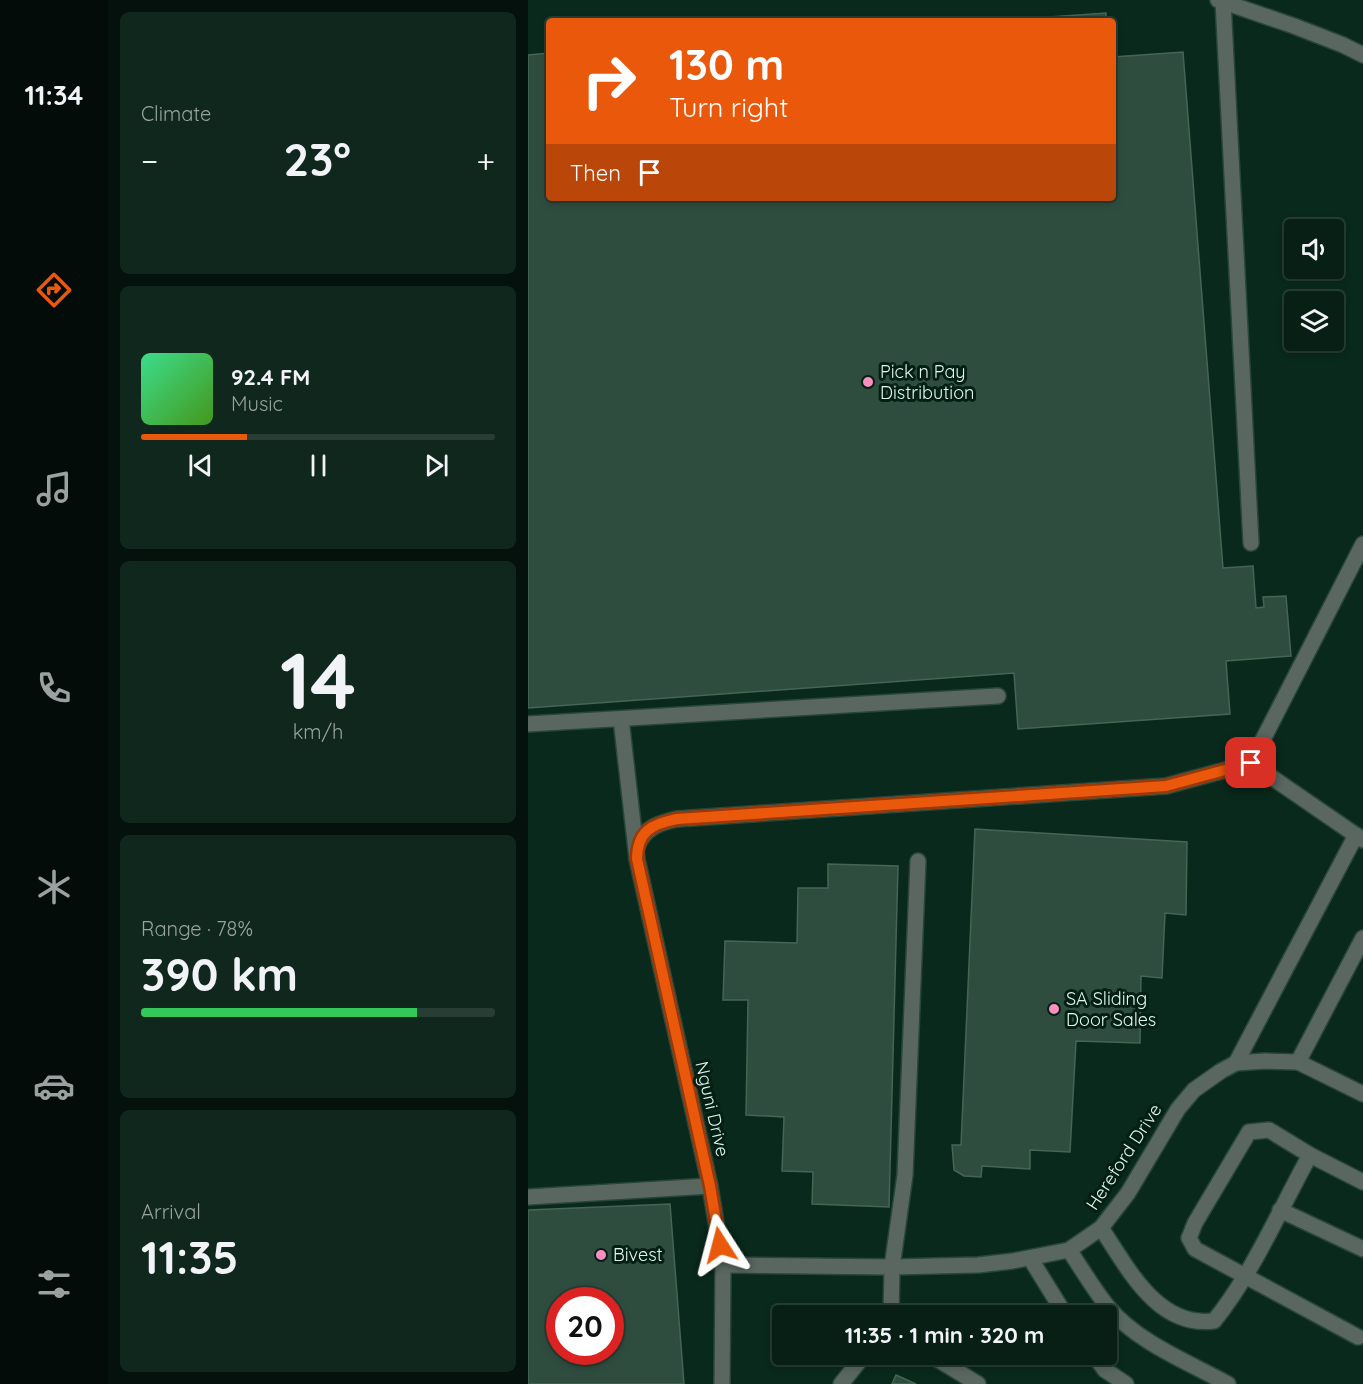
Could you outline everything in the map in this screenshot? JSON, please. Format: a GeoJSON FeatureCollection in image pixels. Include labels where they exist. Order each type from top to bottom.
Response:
{"type":"FeatureCollection","features":[{"type":"Feature","properties":{"kind":"street"},"geometry":{"type":"LineString","coordinates":[[1251,543],[1220,1],[1294,26],[1363,55]]}},
{"type":"Feature","properties":{"kind":"street"},"geometry":{"type":"LineString","coordinates":[[637,846],[642,836],[651,827],[677,819],[1166,786],[1251,763],[1363,544]]}},
{"type":"Feature","properties":{"kind":"street"},"geometry":{"type":"LineString","coordinates":[[528,724],[998,696]]}},
{"type":"Feature","properties":{"kind":"street","name":"Nguni Drive"},"geometry":{"type":"LineString","coordinates":[[621,719],[637,859],[710,1186],[723,1265],[722,1384]]}},
{"type":"Feature","properties":{"kind":"street"},"geometry":{"type":"LineString","coordinates":[[1236,1063],[1360,837],[1251,763]]}},
{"type":"Feature","properties":{"kind":"street"},"geometry":{"type":"LineString","coordinates":[[891,1305],[892,1267],[905,1175],[918,861]]}},
{"type":"Feature","properties":{"kind":"street"},"geometry":{"type":"LineString","coordinates":[[1298,1062],[1363,938]]}},
{"type":"Feature","properties":{"kind":"street","name":"Hereford Drive"},"geometry":{"type":"LineString","coordinates":[[723,1265],[892,1267],[978,1264],[1030,1258],[1069,1250],[1101,1228],[1128,1193],[1178,1109],[1194,1090],[1236,1063],[1298,1062],[1363,1094]]}},
{"type":"Feature","properties":{"kind":"street"},"geometry":{"type":"LineString","coordinates":[[1358,1337],[1195,1249],[1189,1238],[1195,1223],[1249,1132],[1269,1130],[1310,1155],[1363,1182]]}},
{"type":"Feature","properties":{"kind":"street"},"geometry":{"type":"LineString","coordinates":[[1101,1228],[1144,1291],[1161,1306],[1181,1317],[1199,1323],[1214,1321],[1229,1302],[1245,1275],[1310,1155]]}},
{"type":"Feature","properties":{"kind":"street"},"geometry":{"type":"LineString","coordinates":[[528,1197],[710,1186]]}},
{"type":"Feature","properties":{"kind":"street"},"geometry":{"type":"LineString","coordinates":[[1280,1210],[1363,1249]]}},
{"type":"Feature","properties":{"kind":"street"},"geometry":{"type":"LineString","coordinates":[[1069,1250],[1109,1308],[1122,1321],[1144,1339],[1228,1384]]}},
{"type":"Feature","properties":{"kind":"street"},"geometry":{"type":"LineString","coordinates":[[1030,1258],[1059,1305]]}},
{"type":"Feature","properties":{"kind":"street"},"geometry":{"type":"LineString","coordinates":[[841,1384],[856,1365]]}},
{"type":"Feature","properties":{"kind":"street"},"geometry":{"type":"LineString","coordinates":[[947,1365],[978,1384]]}},
{"type":"Feature","properties":{"kind":"street"},"geometry":{"type":"LineString","coordinates":[[1102,1365],[1126,1384]]}},
{"type":"Feature","properties":{"kind":"building"},"geometry":{"type":"Polygon","coordinates":[[[1106,13],[1106,18],[1034,18],[1106,13]]]}},
{"type":"Feature","properties":{"kind":"building","name":"Pick n Pay Distribution"},"geometry":{"type":"Polygon","coordinates":[[[1183,52],[1223,568],[1253,566],[1256,608],[1264,607],[1263,597],[1286,596],[1291,656],[1226,661],[1230,714],[1018,729],[1014,673],[528,708],[528,55],[546,53],[546,201],[1116,201],[1116,57],[1183,52]]]}},
{"type":"Feature","properties":{"kind":"building","name":"SA Sliding Door Sales"},"geometry":{"type":"Polygon","coordinates":[[[975,829],[1187,842],[1186,915],[1165,913],[1162,978],[1141,976],[1140,1043],[1076,1041],[1070,1152],[1030,1150],[1030,1169],[982,1166],[981,1177],[964,1176],[954,1170],[952,1145],[961,1145],[975,829]]]}},
{"type":"Feature","properties":{"kind":"building"},"geometry":{"type":"Polygon","coordinates":[[[828,864],[898,866],[889,1207],[812,1204],[813,1172],[782,1171],[784,1117],[746,1115],[748,1000],[723,1000],[725,941],[797,943],[798,888],[828,888],[828,864]]]}},
{"type":"Feature","properties":{"kind":"building","name":"Bivest"},"geometry":{"type":"Polygon","coordinates":[[[670,1204],[684,1384],[528,1384],[528,1210],[670,1204]]]}},
{"type":"Feature","properties":{"kind":"building"},"geometry":{"type":"Polygon","coordinates":[[[896,1375],[916,1384],[892,1384],[896,1375]]]}},
{"type":"Feature","properties":{"kind":"place","name":"Pick n Pay Distribution"},"geometry":{"type":"Point","coordinates":[868,382]}},
{"type":"Feature","properties":{"kind":"place","name":"SA Sliding Door Sales"},"geometry":{"type":"Point","coordinates":[1054,1009]}},
{"type":"Feature","properties":{"kind":"place","name":"Bivest"},"geometry":{"type":"Point","coordinates":[601,1255]}},
{"type":"Feature","properties":{"kind":"route"},"geometry":{"type":"LineString","coordinates":[[720,1245],[710,1186],[637,859],[637,846],[642,836],[651,827],[677,819],[1166,786],[1251,763]]}}]}
